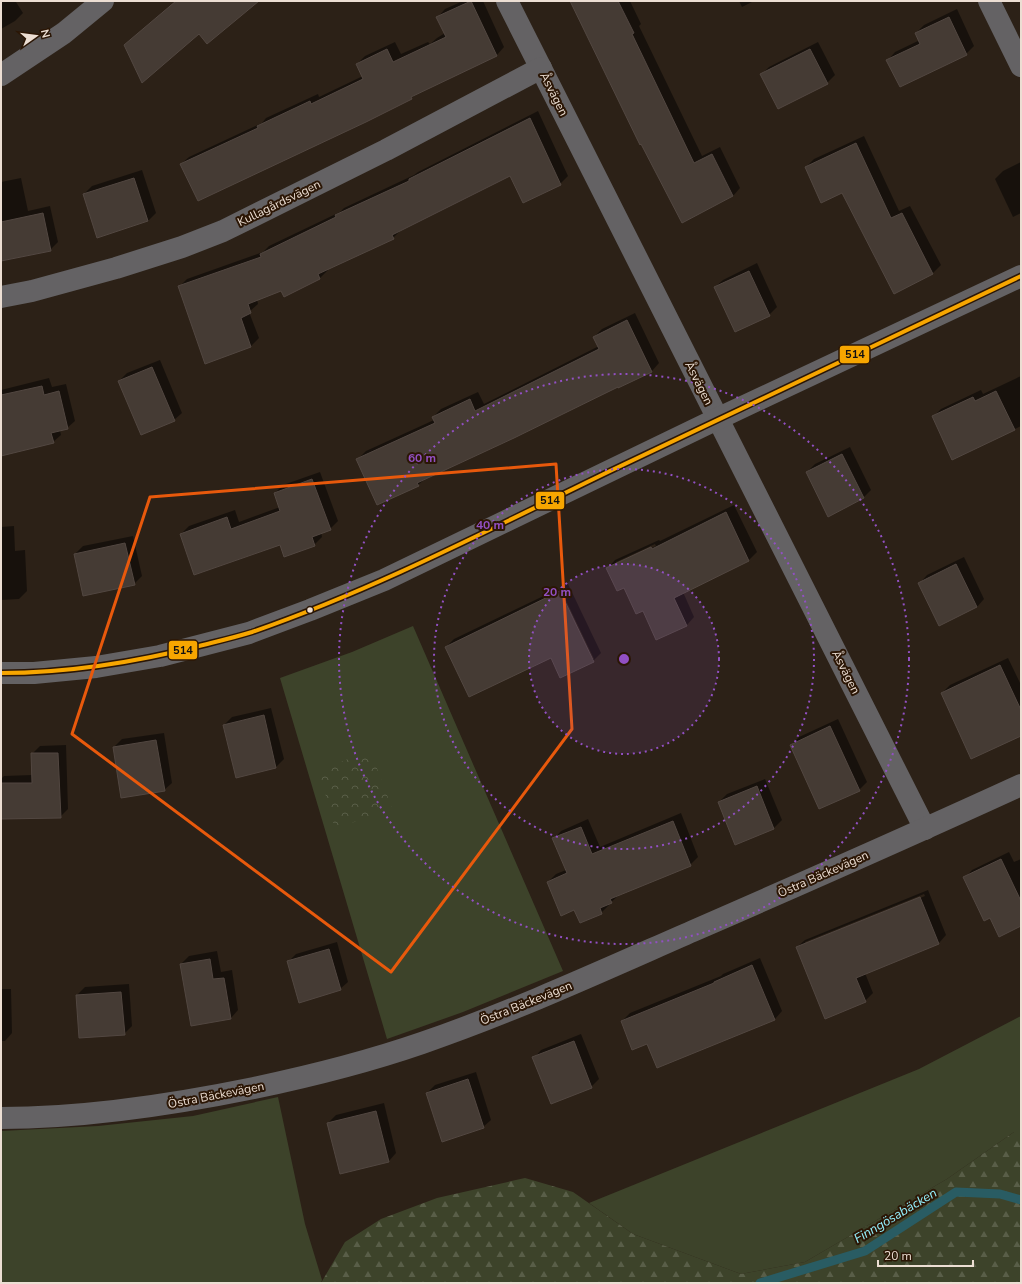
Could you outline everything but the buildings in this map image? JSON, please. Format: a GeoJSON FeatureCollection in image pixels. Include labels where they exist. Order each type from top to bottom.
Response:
{"type":"FeatureCollection","features":[{"type":"Feature","properties":{"kind":"street"},"geometry":{"type":"LineString","coordinates":[[1,75],[64,33],[103,1]]}},
{"type":"Feature","properties":{"kind":"street","name":"Åsvägen"},"geometry":{"type":"LineString","coordinates":[[507,1],[925,829]]}},
{"type":"Feature","properties":{"kind":"street"},"geometry":{"type":"LineString","coordinates":[[989,1],[1021,66]]}},
{"type":"Feature","properties":{"kind":"street","name":"Kullagårdsvägen"},"geometry":{"type":"LineString","coordinates":[[1,297],[32,291],[116,268],[182,247],[223,231],[386,150],[541,68]]}},
{"type":"Feature","properties":{"kind":"street"},"geometry":{"type":"LineString","coordinates":[[1,673],[34,673],[96,667],[153,658],[249,633],[324,605],[384,580],[717,419],[1021,276]]}},
{"type":"Feature","properties":{"kind":"street","name":"Östra Bäckevägen"},"geometry":{"type":"LineString","coordinates":[[1,1118],[82,1114],[154,1107],[212,1097],[285,1081],[356,1063],[422,1043],[560,990],[1021,785]]}},
{"type":"Feature","properties":{"kind":"highlighted area"},"geometry":{"type":"Polygon","coordinates":[[[556,464],[572,729],[391,972],[72,734],[150,497],[556,464]]]}},
{"type":"Feature","properties":{"kind":"green space"},"geometry":{"type":"Polygon","coordinates":[[[413,626],[563,971],[463,1012],[387,1039],[280,678],[352,652],[413,626]]]}},
{"type":"Feature","properties":{"kind":"green space"},"geometry":{"type":"Polygon","coordinates":[[[370,750],[392,808],[335,829],[319,771],[370,750]]]}},
{"type":"Feature","properties":{"kind":"green space"},"geometry":{"type":"Polygon","coordinates":[[[1021,1016],[1021,1132],[1014,1132],[947,1179],[805,1262],[741,1274],[633,1234],[589,1203],[919,1069],[1021,1016]]]}},
{"type":"Feature","properties":{"kind":"green space"},"geometry":{"type":"Polygon","coordinates":[[[278,1097],[305,1224],[322,1280],[321,1283],[1,1283],[1,1131],[98,1126],[193,1116],[278,1097]]]}},
{"type":"Feature","properties":{"kind":"green space"},"geometry":{"type":"Polygon","coordinates":[[[1014,1132],[1021,1132],[1021,1283],[321,1283],[345,1242],[381,1219],[437,1198],[525,1178],[573,1192],[633,1234],[741,1274],[805,1262],[947,1179],[1014,1132]]]}},
{"type":"Feature","properties":{"kind":"waterway","name":"Finngösabäcken"},"geometry":{"type":"LineString","coordinates":[[760,1283],[865,1251],[956,1192],[1000,1194],[1021,1200]]}},
{"type":"Feature","properties":{"kind":"transit line","name":"514"},"geometry":{"type":"LineString","coordinates":[[1,673],[78,669],[153,657],[246,634],[298,615],[344,597],[478,536],[610,471],[1021,276]]}}]}
